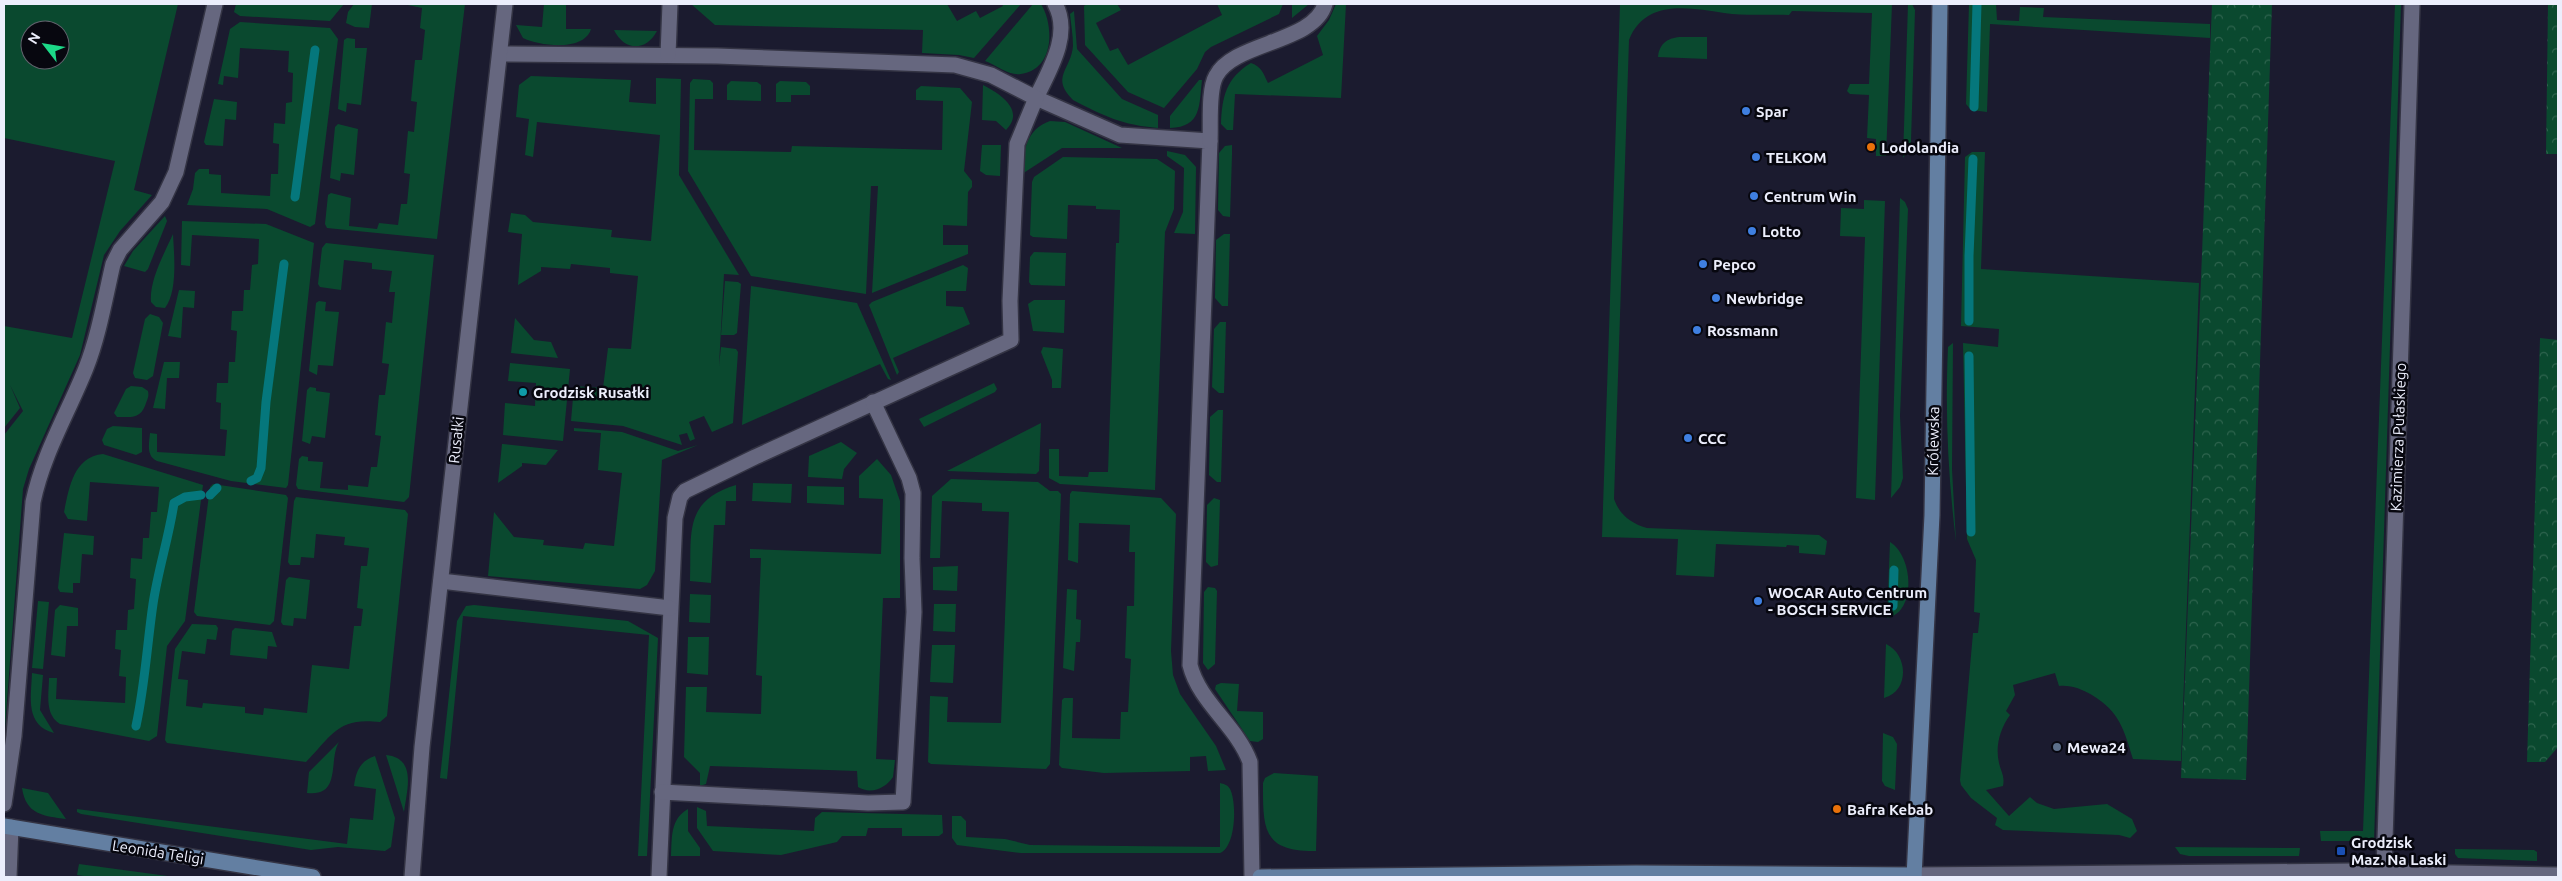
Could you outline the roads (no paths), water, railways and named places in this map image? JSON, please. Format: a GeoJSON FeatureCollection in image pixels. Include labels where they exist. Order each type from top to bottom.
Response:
{"type":"FeatureCollection","features":[{"type":"Feature","properties":{"kind":"street"},"geometry":{"type":"LineString","coordinates":[[4,804],[14,736],[32,502],[43,463],[90,358],[113,264],[125,245],[162,202],[176,172],[215,4]]}},
{"type":"Feature","properties":{"kind":"street","name":"Rusałki"},"geometry":{"type":"LineString","coordinates":[[412,877],[422,748],[475,254],[505,4]]}},
{"type":"Feature","properties":{"kind":"street"},"geometry":{"type":"LineString","coordinates":[[668,56],[670,4]]}},
{"type":"Feature","properties":{"kind":"street"},"geometry":{"type":"LineString","coordinates":[[659,877],[670,608],[676,518],[680,497],[685,491],[1011,340],[1010,301],[1017,144],[1060,41],[1059,11],[1055,4]]}},
{"type":"Feature","properties":{"kind":"street"},"geometry":{"type":"LineString","coordinates":[[1252,877],[1250,762],[1242,746],[1196,681],[1190,664],[1213,83],[1218,71],[1230,61],[1308,25],[1320,15],[1325,4]]}},
{"type":"Feature","properties":{"kind":"street","name":"Królewska"},"geometry":{"type":"LineString","coordinates":[[1914,876],[1932,515],[1940,4]]}},
{"type":"Feature","properties":{"kind":"street","name":"Kazimierza Pułaskiego"},"geometry":{"type":"LineString","coordinates":[[2384,871],[2412,4]]}},
{"type":"Feature","properties":{"kind":"street"},"geometry":{"type":"LineString","coordinates":[[500,54],[668,56],[955,65],[991,76],[1120,136],[1210,141]]}},
{"type":"Feature","properties":{"kind":"street"},"geometry":{"type":"LineString","coordinates":[[662,792],[859,803],[903,802],[914,612],[912,558],[913,493],[909,478],[874,402]]}},
{"type":"Feature","properties":{"kind":"street"},"geometry":{"type":"LineString","coordinates":[[441,580],[670,608]]}},
{"type":"Feature","properties":{"kind":"street"},"geometry":{"type":"LineString","coordinates":[[8,826],[9,877]]}},
{"type":"Feature","properties":{"kind":"street","name":"Leonida Teligi"},"geometry":{"type":"LineString","coordinates":[[8,826],[313,877]]}},
{"type":"Feature","properties":{"kind":"street"},"geometry":{"type":"LineString","coordinates":[[1260,877],[1914,876],[2384,871],[2558,875]]}},
{"type":"Feature","properties":{"kind":"waterway"},"geometry":{"type":"LineString","coordinates":[[1974,107],[1977,4]]}},
{"type":"Feature","properties":{"kind":"waterway"},"geometry":{"type":"LineString","coordinates":[[295,197],[315,50]]}},
{"type":"Feature","properties":{"kind":"waterway"},"geometry":{"type":"LineString","coordinates":[[1969,321],[1969,256],[1973,159]]}},
{"type":"Feature","properties":{"kind":"waterway"},"geometry":{"type":"LineString","coordinates":[[251,481],[257,478],[261,468],[266,402],[284,264]]}},
{"type":"Feature","properties":{"kind":"waterway"},"geometry":{"type":"LineString","coordinates":[[1969,356],[1971,532]]}},
{"type":"Feature","properties":{"kind":"waterway"},"geometry":{"type":"LineString","coordinates":[[210,495],[217,488]]}},
{"type":"Feature","properties":{"kind":"waterway"},"geometry":{"type":"LineString","coordinates":[[136,726],[142,695],[155,591],[174,503],[185,497],[201,495]]}},
{"type":"Feature","properties":{"kind":"waterway"},"geometry":{"type":"LineString","coordinates":[[1893,606],[1894,570]]}},
{"type":"Feature","properties":{"kind":"place","name":"Spar"},"geometry":{"type":"Point","coordinates":[1746,111]}},
{"type":"Feature","properties":{"kind":"place","name":"Lodolandia"},"geometry":{"type":"Point","coordinates":[1871,147]}},
{"type":"Feature","properties":{"kind":"place","name":"TELKOM"},"geometry":{"type":"Point","coordinates":[1756,157]}},
{"type":"Feature","properties":{"kind":"place","name":"Centrum Win"},"geometry":{"type":"Point","coordinates":[1754,196]}},
{"type":"Feature","properties":{"kind":"place","name":"Lotto"},"geometry":{"type":"Point","coordinates":[1752,231]}},
{"type":"Feature","properties":{"kind":"place","name":"Pepco"},"geometry":{"type":"Point","coordinates":[1703,264]}},
{"type":"Feature","properties":{"kind":"place","name":"Newbridge"},"geometry":{"type":"Point","coordinates":[1716,298]}},
{"type":"Feature","properties":{"kind":"place","name":"Rossmann"},"geometry":{"type":"Point","coordinates":[1697,330]}},
{"type":"Feature","properties":{"kind":"place","name":"Grodzisk Rusałki"},"geometry":{"type":"Point","coordinates":[523,392]}},
{"type":"Feature","properties":{"kind":"place","name":"CCC"},"geometry":{"type":"Point","coordinates":[1688,438]}},
{"type":"Feature","properties":{"kind":"place","name":"WOCAR Auto Centrum - BOSCH SERVICE"},"geometry":{"type":"Point","coordinates":[1758,601]}},
{"type":"Feature","properties":{"kind":"place","name":"Mewa24"},"geometry":{"type":"Point","coordinates":[2057,747]}},
{"type":"Feature","properties":{"kind":"place","name":"Bafra Kebab"},"geometry":{"type":"Point","coordinates":[1837,809]}},
{"type":"Feature","properties":{"kind":"place","name":"Grodzisk Maz. Na Laski"},"geometry":{"type":"Point","coordinates":[2341,851]}}]}
